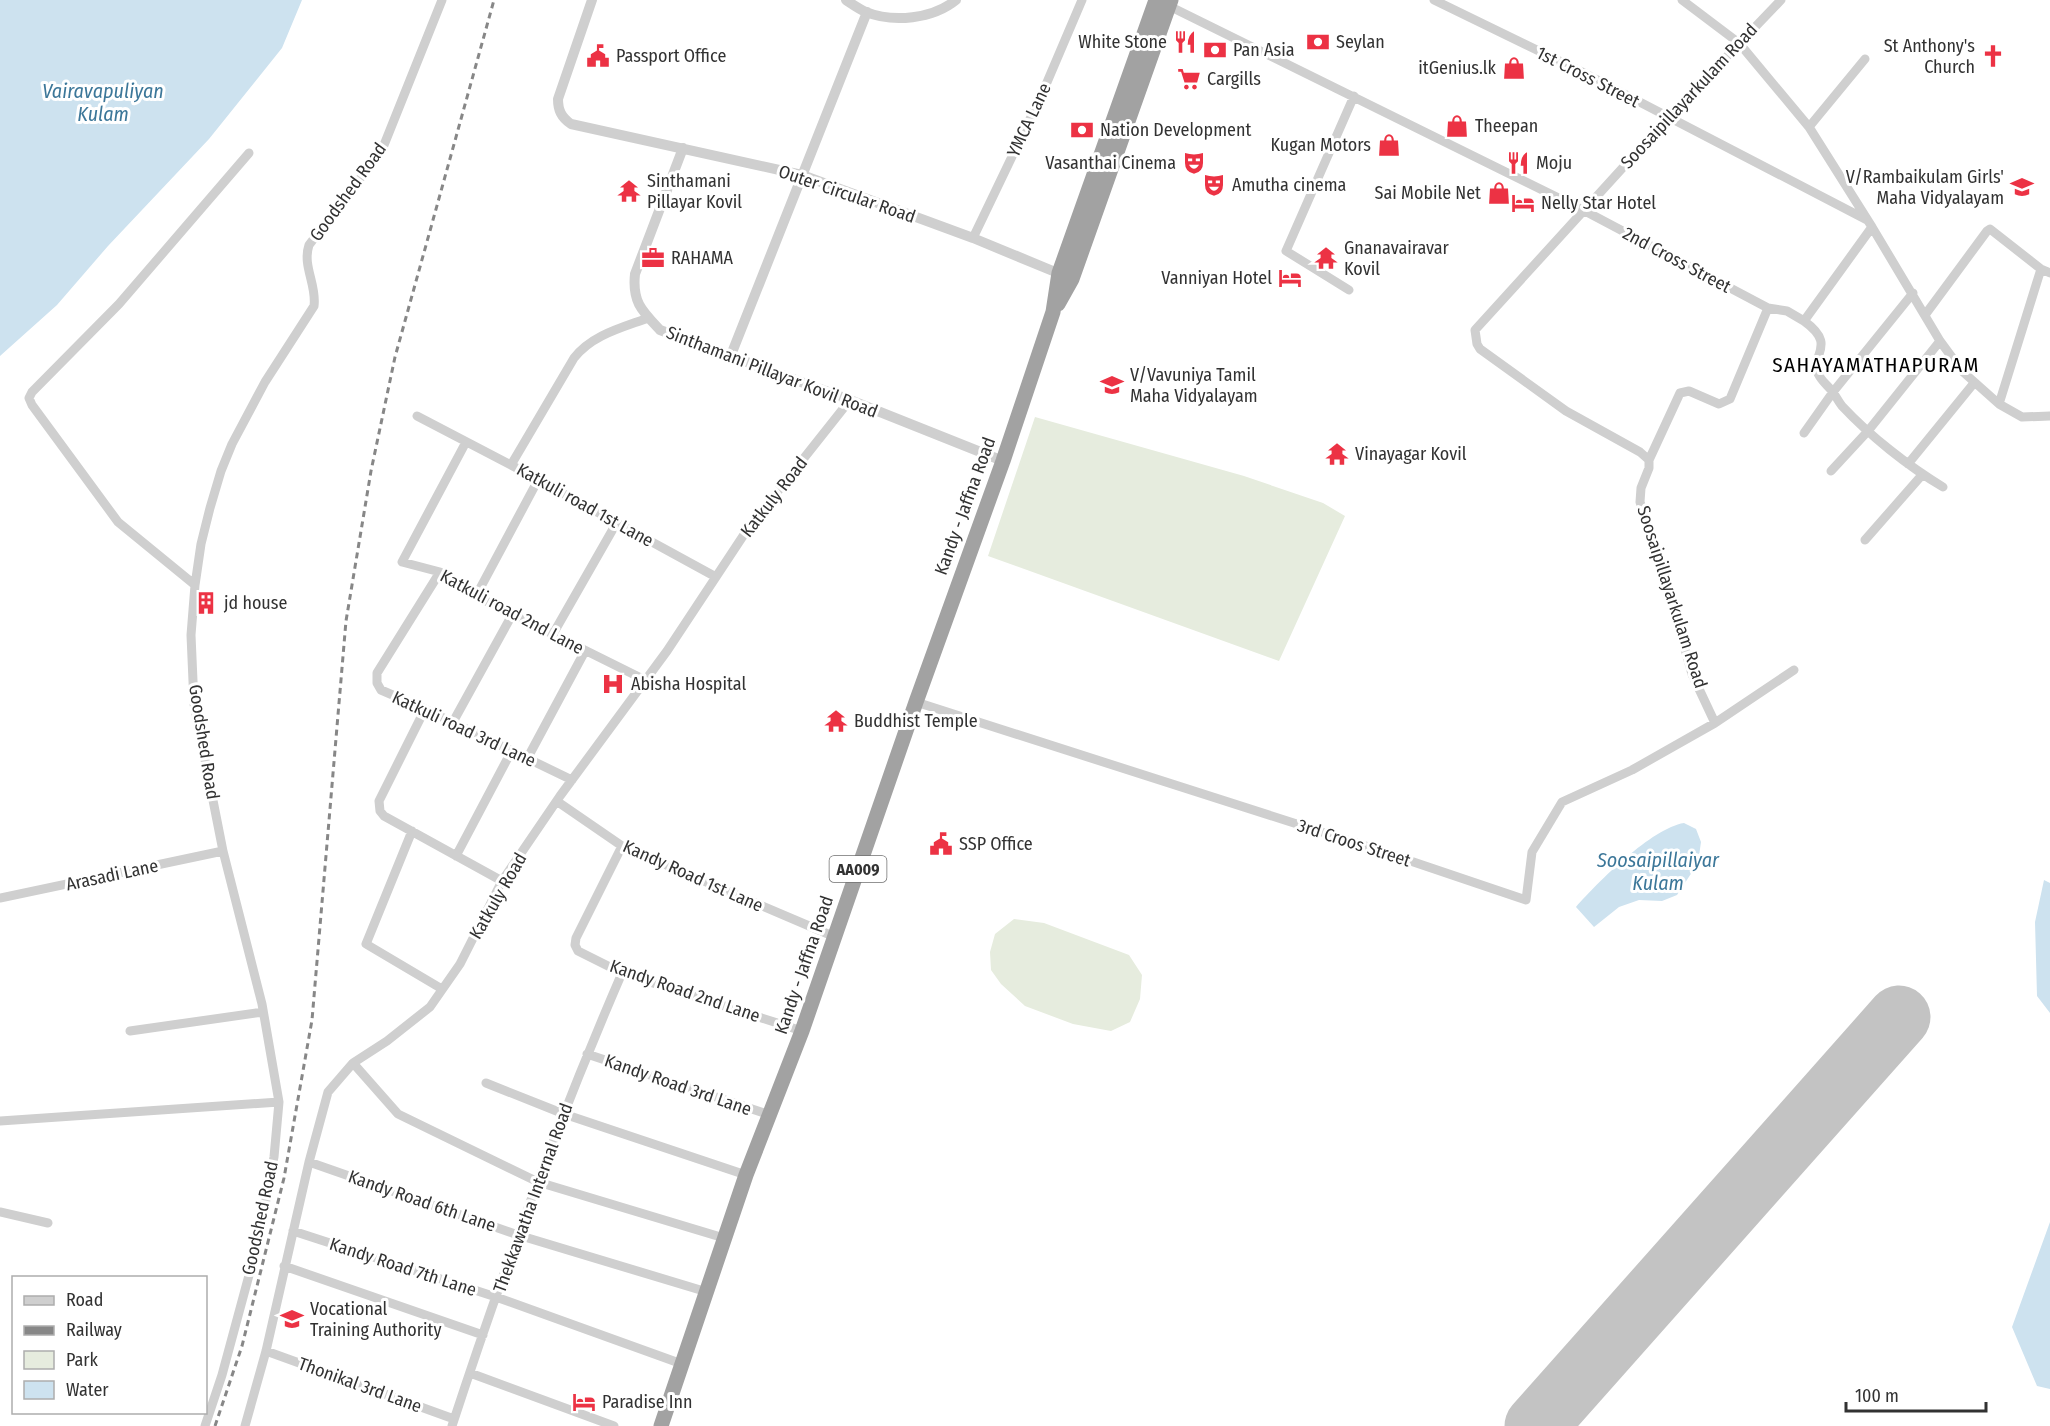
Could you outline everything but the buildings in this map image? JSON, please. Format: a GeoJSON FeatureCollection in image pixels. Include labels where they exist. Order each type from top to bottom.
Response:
{"type":"FeatureCollection","features":[{"type":"Feature","properties":{"kind":"highway","name":"Kandy - Jaffna Road"},"geometry":{"type":"LineString","coordinates":[[661,1426],[746,1175],[802,1031],[1163,2]]}},
{"type":"Feature","properties":{"kind":"street","name":"Goodshed Road"},"geometry":{"type":"LineString","coordinates":[[205,1426],[222,1375],[258,1242],[274,1157],[279,1102],[263,1012],[223,851],[194,704],[191,635],[201,544],[221,471],[232,444],[265,382],[314,306],[315,296],[306,261],[309,245],[382,150],[442,0]]}},
{"type":"Feature","properties":{"kind":"street","name":"Outer Circular Road"},"geometry":{"type":"LineString","coordinates":[[592,0],[558,99],[558,109],[564,119],[571,124],[801,176],[974,238],[1066,276]]}},
{"type":"Feature","properties":{"kind":"street"},"geometry":{"type":"LineString","coordinates":[[846,0],[867,12],[896,18],[925,15],[956,0]]}},
{"type":"Feature","properties":{"kind":"street","name":"YMCA Lane"},"geometry":{"type":"LineString","coordinates":[[974,238],[1042,94],[1082,0]]}},
{"type":"Feature","properties":{"kind":"street","name":"1st Cross Street"},"geometry":{"type":"LineString","coordinates":[[1434,0],[1580,71],[1871,224]]}},
{"type":"Feature","properties":{"kind":"street"},"geometry":{"type":"LineString","coordinates":[[1682,0],[1739,43],[1809,127],[1871,224],[1940,341],[1962,370],[1999,404],[2022,417],[2050,416]]}},
{"type":"Feature","properties":{"kind":"street","name":"Soosaipillayarkulam Road"},"geometry":{"type":"LineString","coordinates":[[1715,723],[1692,674],[1661,564],[1640,502],[1641,488],[1649,468],[1649,460],[1645,455],[1566,411],[1480,349],[1475,330],[1668,118],[1781,0]]}},
{"type":"Feature","properties":{"kind":"street","name":"2nd Cross Street"},"geometry":{"type":"LineString","coordinates":[[1163,2],[1583,210],[1768,308],[1787,311],[1804,321]]}},
{"type":"Feature","properties":{"kind":"street"},"geometry":{"type":"LineString","coordinates":[[731,355],[867,12]]}},
{"type":"Feature","properties":{"kind":"street"},"geometry":{"type":"LineString","coordinates":[[1809,127],[1865,59]]}},
{"type":"Feature","properties":{"kind":"street"},"geometry":{"type":"LineString","coordinates":[[1349,290],[1286,251],[1354,96]]}},
{"type":"Feature","properties":{"kind":"street","name":"Sinthamani Pillayar Kovil Road"},"geometry":{"type":"LineString","coordinates":[[683,148],[635,274],[634,287],[641,311],[660,330],[850,400],[1003,461]]}},
{"type":"Feature","properties":{"kind":"street"},"geometry":{"type":"LineString","coordinates":[[195,585],[118,522],[29,398],[32,392],[119,304],[249,153]]}},
{"type":"Feature","properties":{"kind":"street"},"geometry":{"type":"LineString","coordinates":[[1871,224],[1804,321],[1818,330],[1821,339],[1821,352],[1816,367],[1818,375],[1841,405],[1868,431],[1922,475],[1943,488]]}},
{"type":"Feature","properties":{"kind":"street"},"geometry":{"type":"LineString","coordinates":[[1925,315],[1990,229],[2046,271],[1999,404]]}},
{"type":"Feature","properties":{"kind":"street"},"geometry":{"type":"LineString","coordinates":[[1804,433],[1833,392],[1913,293]]}},
{"type":"Feature","properties":{"kind":"street"},"geometry":{"type":"LineString","coordinates":[[1649,460],[1680,393],[1689,391],[1719,404],[1730,399],[1768,308]]}},
{"type":"Feature","properties":{"kind":"street","name":"Katkuli road 1st Lane"},"geometry":{"type":"LineString","coordinates":[[648,318],[597,338],[583,347],[574,358],[511,465],[716,577]]}},
{"type":"Feature","properties":{"kind":"street"},"geometry":{"type":"LineString","coordinates":[[1831,471],[1868,431],[1940,341]]}},
{"type":"Feature","properties":{"kind":"street"},"geometry":{"type":"LineString","coordinates":[[1908,464],[1974,382]]}},
{"type":"Feature","properties":{"kind":"street","name":"Katkuly Road"},"geometry":{"type":"LineString","coordinates":[[245,1426],[266,1351],[284,1266],[328,1092],[353,1063],[387,1041],[430,1006],[460,964],[502,881],[572,780],[645,680],[747,530],[850,400]]}},
{"type":"Feature","properties":{"kind":"street"},"geometry":{"type":"LineString","coordinates":[[417,416],[511,465]]}},
{"type":"Feature","properties":{"kind":"street","name":"Katkuli road 2nd Lane"},"geometry":{"type":"LineString","coordinates":[[466,442],[402,562],[440,572],[476,596],[512,615],[645,680]]}},
{"type":"Feature","properties":{"kind":"street"},"geometry":{"type":"LineString","coordinates":[[1865,540],[1922,475]]}},
{"type":"Feature","properties":{"kind":"street"},"geometry":{"type":"LineString","coordinates":[[476,596],[538,480]]}},
{"type":"Feature","properties":{"kind":"street"},"geometry":{"type":"LineString","coordinates":[[553,634],[617,522]]}},
{"type":"Feature","properties":{"kind":"street","name":"Katkuli road 3rd Lane"},"geometry":{"type":"LineString","coordinates":[[440,572],[377,674],[377,683],[381,690],[572,780]]}},
{"type":"Feature","properties":{"kind":"street"},"geometry":{"type":"LineString","coordinates":[[453,722],[512,615]]}},
{"type":"Feature","properties":{"kind":"street"},"geometry":{"type":"LineString","coordinates":[[527,759],[585,651]]}},
{"type":"Feature","properties":{"kind":"street"},"geometry":{"type":"LineString","coordinates":[[1715,723],[1794,670]]}},
{"type":"Feature","properties":{"kind":"street","name":"3rd Croos Street"},"geometry":{"type":"LineString","coordinates":[[916,702],[1376,849],[1526,900],[1532,852],[1562,802],[1632,770],[1715,723]]}},
{"type":"Feature","properties":{"kind":"street"},"geometry":{"type":"LineString","coordinates":[[425,709],[379,801],[380,811],[384,816],[502,881]]}},
{"type":"Feature","properties":{"kind":"street"},"geometry":{"type":"LineString","coordinates":[[456,856],[511,752]]}},
{"type":"Feature","properties":{"kind":"street","name":"Kandy Road 1st Lane"},"geometry":{"type":"LineString","coordinates":[[558,802],[622,846],[835,937]]}},
{"type":"Feature","properties":{"kind":"street"},"geometry":{"type":"LineString","coordinates":[[412,831],[366,944],[442,989]]}},
{"type":"Feature","properties":{"kind":"street","name":"Kandy Road 2nd Lane"},"geometry":{"type":"LineString","coordinates":[[622,846],[576,938],[575,945],[578,951],[622,973],[802,1031]]}},
{"type":"Feature","properties":{"kind":"street","name":"Arasadi Lane"},"geometry":{"type":"LineString","coordinates":[[0,898],[223,851]]}},
{"type":"Feature","properties":{"kind":"street","name":"Thekkawatha Internal Road"},"geometry":{"type":"LineString","coordinates":[[453,1423],[518,1235],[587,1054],[622,973]]}},
{"type":"Feature","properties":{"kind":"street"},"geometry":{"type":"LineString","coordinates":[[130,1031],[263,1012]]}},
{"type":"Feature","properties":{"kind":"street","name":"Kandy Road 3rd Lane"},"geometry":{"type":"LineString","coordinates":[[587,1054],[770,1115]]}},
{"type":"Feature","properties":{"kind":"street"},"geometry":{"type":"LineString","coordinates":[[353,1063],[398,1114],[538,1182],[724,1238]]}},
{"type":"Feature","properties":{"kind":"street"},"geometry":{"type":"LineString","coordinates":[[486,1083],[564,1113],[746,1175]]}},
{"type":"Feature","properties":{"kind":"street"},"geometry":{"type":"LineString","coordinates":[[0,1121],[279,1102]]}},
{"type":"Feature","properties":{"kind":"street","name":"Kandy Road 6th Lane"},"geometry":{"type":"LineString","coordinates":[[309,1162],[518,1235],[707,1293]]}},
{"type":"Feature","properties":{"kind":"street"},"geometry":{"type":"LineString","coordinates":[[0,1212],[48,1222]]}},
{"type":"Feature","properties":{"kind":"street","name":"Kandy Road 7th Lane"},"geometry":{"type":"LineString","coordinates":[[293,1230],[496,1297],[682,1364]]}},
{"type":"Feature","properties":{"kind":"street"},"geometry":{"type":"LineString","coordinates":[[284,1266],[483,1335]]}},
{"type":"Feature","properties":{"kind":"street","name":"Thonikal 3rd Lane"},"geometry":{"type":"LineString","coordinates":[[266,1351],[453,1423]]}},
{"type":"Feature","properties":{"kind":"street"},"geometry":{"type":"LineString","coordinates":[[471,1373],[614,1426]]}},
{"type":"Feature","properties":{"kind":"green space"},"geometry":{"type":"Polygon","coordinates":[[[1035,417],[1244,476],[1323,503],[1345,516],[1279,661],[988,556],[1035,417]]]}},
{"type":"Feature","properties":{"kind":"green space"},"geometry":{"type":"Polygon","coordinates":[[[1014,919],[1044,923],[1129,955],[1142,975],[1140,999],[1130,1022],[1111,1031],[1073,1024],[1025,1006],[1001,984],[991,970],[990,952],[995,934],[1014,919]]]}},
{"type":"Feature","properties":{"kind":"water","name":"Vairavapuliyan Kulam"},"geometry":{"type":"Polygon","coordinates":[[[0,0],[302,0],[282,48],[209,139],[108,246],[57,305],[0,356],[0,0]]]}},
{"type":"Feature","properties":{"kind":"water","name":"Soosaipillaiyar Kulam"},"geometry":{"type":"Polygon","coordinates":[[[1684,823],[1696,829],[1701,842],[1698,863],[1677,895],[1662,901],[1639,900],[1619,907],[1594,927],[1576,907],[1611,871],[1642,845],[1671,827],[1684,823]]]}},
{"type":"Feature","properties":{"kind":"water"},"geometry":{"type":"Polygon","coordinates":[[[2044,880],[2050,883],[2050,1013],[2037,996],[2035,922],[2044,880]]]}},
{"type":"Feature","properties":{"kind":"water"},"geometry":{"type":"Polygon","coordinates":[[[2050,1222],[2050,1389],[2037,1386],[2012,1327],[2050,1222]]]}},
{"type":"Feature","properties":{"kind":"runway"},"geometry":{"type":"LineString","coordinates":[[1536,1426],[1899,1017]]}},
{"type":"Feature","properties":{"kind":"railway"},"geometry":{"type":"LineString","coordinates":[[215,1426],[242,1346],[284,1178],[312,1020],[346,621],[371,471],[395,357],[494,0]]}},
{"type":"Feature","properties":{"kind":"place","name":"White Stone"},"geometry":{"type":"Point","coordinates":[1185,42]}},
{"type":"Feature","properties":{"kind":"place","name":"Seylan"},"geometry":{"type":"Point","coordinates":[1318,42]}},
{"type":"Feature","properties":{"kind":"place","name":"Pan Asia"},"geometry":{"type":"Point","coordinates":[1215,50]}},
{"type":"Feature","properties":{"kind":"place","name":"Passport Office"},"geometry":{"type":"Point","coordinates":[598,56]}},
{"type":"Feature","properties":{"kind":"place","name":"St Anthony's Church"},"geometry":{"type":"Point","coordinates":[1993,56]}},
{"type":"Feature","properties":{"kind":"place","name":"itGenius.lk"},"geometry":{"type":"Point","coordinates":[1514,68]}},
{"type":"Feature","properties":{"kind":"place","name":"Cargills"},"geometry":{"type":"Point","coordinates":[1189,79]}},
{"type":"Feature","properties":{"kind":"place","name":"Theepan"},"geometry":{"type":"Point","coordinates":[1457,126]}},
{"type":"Feature","properties":{"kind":"place","name":"Nation Development"},"geometry":{"type":"Point","coordinates":[1082,130]}},
{"type":"Feature","properties":{"kind":"place","name":"Kugan Motors"},"geometry":{"type":"Point","coordinates":[1389,145]}},
{"type":"Feature","properties":{"kind":"place","name":"Vasanthai Cinema"},"geometry":{"type":"Point","coordinates":[1194,163]}},
{"type":"Feature","properties":{"kind":"place","name":"Moju"},"geometry":{"type":"Point","coordinates":[1518,163]}},
{"type":"Feature","properties":{"kind":"place","name":"Amutha cinema"},"geometry":{"type":"Point","coordinates":[1214,185]}},
{"type":"Feature","properties":{"kind":"place","name":"V/Rambaikulam Girls' Maha Vidyalayam"},"geometry":{"type":"Point","coordinates":[2022,187]}},
{"type":"Feature","properties":{"kind":"place","name":"Sinthamani Pillayar Kovil"},"geometry":{"type":"Point","coordinates":[629,191]}},
{"type":"Feature","properties":{"kind":"place","name":"Sai Mobile Net"},"geometry":{"type":"Point","coordinates":[1499,193]}},
{"type":"Feature","properties":{"kind":"place","name":"Nelly Star Hotel"},"geometry":{"type":"Point","coordinates":[1523,203]}},
{"type":"Feature","properties":{"kind":"place","name":"RAHAMA"},"geometry":{"type":"Point","coordinates":[653,258]}},
{"type":"Feature","properties":{"kind":"place","name":"Gnanavairavar Kovil"},"geometry":{"type":"Point","coordinates":[1326,258]}},
{"type":"Feature","properties":{"kind":"place","name":"Vanniyan Hotel"},"geometry":{"type":"Point","coordinates":[1290,278]}},
{"type":"Feature","properties":{"kind":"place","name":"V/Vavuniya Tamil Maha Vidyalayam"},"geometry":{"type":"Point","coordinates":[1112,385]}},
{"type":"Feature","properties":{"kind":"place","name":"Vinayagar Kovil"},"geometry":{"type":"Point","coordinates":[1337,454]}},
{"type":"Feature","properties":{"kind":"place","name":"jd house"},"geometry":{"type":"Point","coordinates":[206,603]}},
{"type":"Feature","properties":{"kind":"place","name":"Abisha Hospital"},"geometry":{"type":"Point","coordinates":[613,684]}},
{"type":"Feature","properties":{"kind":"place","name":"Buddhist Temple"},"geometry":{"type":"Point","coordinates":[836,721]}},
{"type":"Feature","properties":{"kind":"place","name":"SSP Office"},"geometry":{"type":"Point","coordinates":[941,844]}},
{"type":"Feature","properties":{"kind":"place","name":"Vocational Training Authority"},"geometry":{"type":"Point","coordinates":[292,1319]}},
{"type":"Feature","properties":{"kind":"place","name":"Paradise Inn"},"geometry":{"type":"Point","coordinates":[584,1402]}},
{"type":"Feature","properties":{"kind":"district","name":"SAHAYAMATHAPURAM"},"geometry":{"type":"Point","coordinates":[1876,365]}}]}
